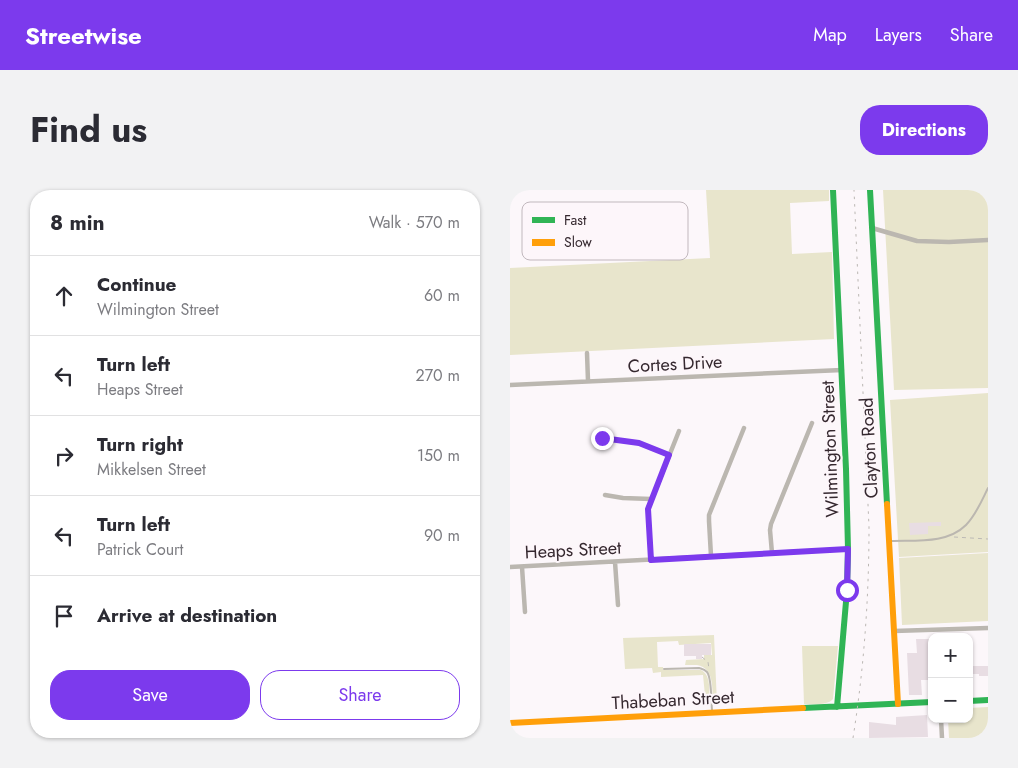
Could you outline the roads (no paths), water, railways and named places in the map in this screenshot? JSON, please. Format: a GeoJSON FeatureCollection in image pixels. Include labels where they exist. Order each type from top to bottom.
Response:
{"type":"FeatureCollection","features":[{"type":"Feature","properties":{"kind":"street","name":"Wilmington Street"},"geometry":{"type":"LineString","coordinates":[[833,190],[848,549],[847,590],[837,707]]}},
{"type":"Feature","properties":{"kind":"street","name":"Clayton Road"},"geometry":{"type":"LineString","coordinates":[[870,190],[898,704]]}},
{"type":"Feature","properties":{"kind":"street"},"geometry":{"type":"LineString","coordinates":[[872,228],[917,241],[988,240]]}},
{"type":"Feature","properties":{"kind":"street"},"geometry":{"type":"LineString","coordinates":[[586,353],[588,382]]}},
{"type":"Feature","properties":{"kind":"street","name":"Cortes Drive"},"geometry":{"type":"LineString","coordinates":[[510,385],[842,370]]}},
{"type":"Feature","properties":{"kind":"street"},"geometry":{"type":"LineString","coordinates":[[772,553],[771,524],[812,424]]}},
{"type":"Feature","properties":{"kind":"street"},"geometry":{"type":"LineString","coordinates":[[711,556],[709,515],[744,428]]}},
{"type":"Feature","properties":{"kind":"street"},"geometry":{"type":"LineString","coordinates":[[651,560],[648,509],[679,431]]}},
{"type":"Feature","properties":{"kind":"street"},"geometry":{"type":"LineString","coordinates":[[602,438],[639,443],[669,455]]}},
{"type":"Feature","properties":{"kind":"street"},"geometry":{"type":"LineString","coordinates":[[605,495],[651,499]]}},
{"type":"Feature","properties":{"kind":"street","name":"Heaps Street"},"geometry":{"type":"LineString","coordinates":[[510,567],[848,549]]}},
{"type":"Feature","properties":{"kind":"street"},"geometry":{"type":"LineString","coordinates":[[615,562],[618,605]]}},
{"type":"Feature","properties":{"kind":"street"},"geometry":{"type":"LineString","coordinates":[[522,566],[525,612]]}},
{"type":"Feature","properties":{"kind":"street"},"geometry":{"type":"LineString","coordinates":[[894,631],[988,628]]}},
{"type":"Feature","properties":{"kind":"street"},"geometry":{"type":"LineString","coordinates":[[973,700],[988,700]]}},
{"type":"Feature","properties":{"kind":"street","name":"Thabeban Street"},"geometry":{"type":"LineString","coordinates":[[510,723],[928,702]]}},
{"type":"Feature","properties":{"kind":"street"},"geometry":{"type":"LineString","coordinates":[[941,723],[942,738]]}},
{"type":"Feature","properties":{"kind":"lane"},"geometry":{"type":"LineString","coordinates":[[889,542],[946,537],[966,526],[976,512],[988,488]]}},
{"type":"Feature","properties":{"kind":"lane"},"geometry":{"type":"LineString","coordinates":[[664,668],[702,668],[708,674],[712,713]]}},
{"type":"Feature","properties":{"kind":"railway"},"geometry":{"type":"LineString","coordinates":[[853,738],[865,633],[869,527],[854,190]]}}]}
